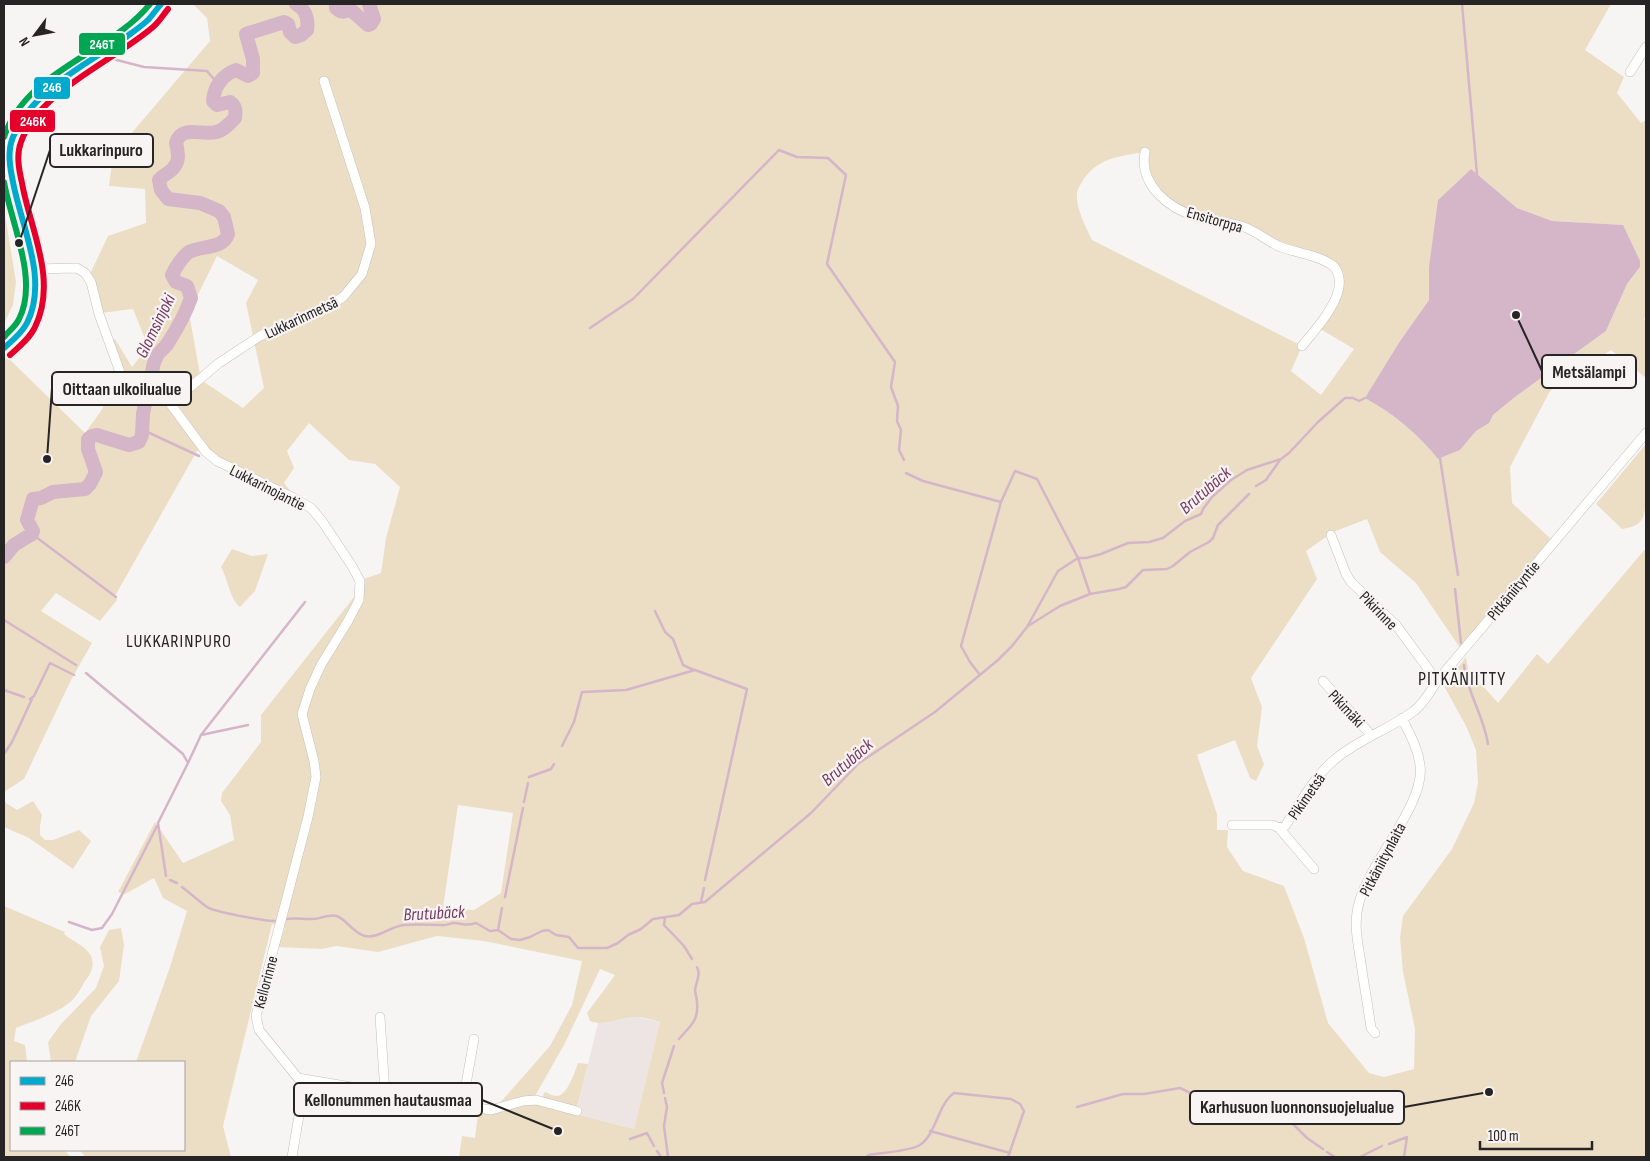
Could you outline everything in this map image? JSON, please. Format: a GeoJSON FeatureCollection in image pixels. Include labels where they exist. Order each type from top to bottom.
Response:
{"type":"FeatureCollection","features":[{"type":"Feature","properties":{"kind":"main road"},"geometry":{"type":"LineString","coordinates":[[4,348],[19,334],[27,323],[33,308],[34,299],[34,269],[13,190],[8,138],[45,95],[150,18],[161,4]]}},
{"type":"Feature","properties":{"kind":"street"},"geometry":{"type":"LineString","coordinates":[[1630,72],[1646,47]]}},
{"type":"Feature","properties":{"kind":"street","name":"Lukkarinmetsä"},"geometry":{"type":"LineString","coordinates":[[169,402],[182,394],[219,363],[260,336],[330,306],[344,296],[362,274],[371,244],[365,208],[324,81]]}},
{"type":"Feature","properties":{"kind":"street","name":"Ensitorppa"},"geometry":{"type":"LineString","coordinates":[[1146,152],[1148,178],[1155,192],[1166,201],[1196,216],[1244,227],[1280,246],[1324,260],[1334,266],[1338,275],[1337,296],[1326,315],[1302,346]]}},
{"type":"Feature","properties":{"kind":"street","name":"Lukkarinojantie"},"geometry":{"type":"LineString","coordinates":[[34,269],[77,268],[85,273],[91,282],[101,320],[121,375],[169,402],[206,452],[217,461],[311,508],[332,536],[360,580],[359,600],[321,665],[310,689],[302,714],[314,761],[316,777],[308,817],[280,925]]}},
{"type":"Feature","properties":{"kind":"street","name":"Pitkäniityntie"},"geometry":{"type":"LineString","coordinates":[[1371,736],[1422,704],[1437,681],[1646,433]]}},
{"type":"Feature","properties":{"kind":"street","name":"Pikirinne"},"geometry":{"type":"LineString","coordinates":[[1330,535],[1351,582],[1396,625],[1437,681]]}},
{"type":"Feature","properties":{"kind":"street","name":"Pikimäki"},"geometry":{"type":"LineString","coordinates":[[1323,681],[1371,736]]}},
{"type":"Feature","properties":{"kind":"street","name":"Pitkäniitynlaita"},"geometry":{"type":"LineString","coordinates":[[1375,1034],[1371,1028],[1358,945],[1356,931],[1357,914],[1367,882],[1411,804],[1421,778],[1416,748],[1402,718]]}},
{"type":"Feature","properties":{"kind":"street","name":"Pikimetsä"},"geometry":{"type":"LineString","coordinates":[[1232,825],[1273,825],[1280,828],[1285,826],[1323,771],[1342,754],[1371,736]]}},
{"type":"Feature","properties":{"kind":"street"},"geometry":{"type":"LineString","coordinates":[[1280,828],[1314,869]]}},
{"type":"Feature","properties":{"kind":"street","name":"Kellorinne"},"geometry":{"type":"LineString","coordinates":[[280,925],[256,1016],[256,1023],[259,1030],[298,1078],[305,1080]]}},
{"type":"Feature","properties":{"kind":"street"},"geometry":{"type":"LineString","coordinates":[[380,1017],[385,1093]]}},
{"type":"Feature","properties":{"kind":"street"},"geometry":{"type":"LineString","coordinates":[[445,1104],[465,1090],[474,1039]]}},
{"type":"Feature","properties":{"kind":"street"},"geometry":{"type":"LineString","coordinates":[[292,1157],[305,1080],[491,1110],[523,1101],[536,1100],[576,1111]]}},
{"type":"Feature","properties":{"kind":"shaded area"},"geometry":{"type":"Polygon","coordinates":[[[193,4],[1611,4],[1585,50],[1624,77],[1617,93],[1641,123],[1646,120],[1646,315],[1644,319],[1646,321],[1646,378],[1611,350],[1550,391],[1510,467],[1512,503],[1552,540],[1460,648],[1416,583],[1380,552],[1367,519],[1333,532],[1306,551],[1317,579],[1251,678],[1262,707],[1257,746],[1264,764],[1256,781],[1250,778],[1235,740],[1197,755],[1217,814],[1217,830],[1228,830],[1227,847],[1243,871],[1284,886],[1304,938],[1328,1023],[1369,1073],[1384,1077],[1414,1069],[1415,1029],[1403,972],[1400,938],[1403,916],[1452,849],[1474,803],[1478,783],[1476,750],[1466,726],[1444,686],[1466,657],[1471,686],[1482,685],[1498,703],[1537,654],[1548,664],[1646,548],[1646,1157],[459,1157],[462,1136],[475,1138],[478,1114],[493,1113],[529,1105],[537,1104],[634,1129],[660,1022],[636,1017],[607,1023],[590,1021],[587,1013],[615,975],[600,969],[565,1043],[534,1098],[499,1104],[550,1046],[572,1005],[582,961],[484,941],[437,936],[378,952],[336,946],[322,949],[278,947],[285,928],[272,924],[223,1126],[231,1157],[85,1157],[81,1151],[185,1151],[185,1061],[136,1061],[170,967],[187,911],[163,898],[154,878],[125,894],[118,892],[155,822],[183,863],[234,840],[230,815],[221,801],[222,793],[261,742],[261,715],[354,597],[361,580],[381,573],[386,538],[400,487],[375,464],[349,460],[309,423],[287,451],[294,468],[284,483],[293,494],[206,452],[197,451],[115,596],[117,600],[100,621],[56,593],[41,611],[92,643],[71,680],[24,779],[4,792],[4,354],[85,433],[101,411],[119,378],[110,341],[115,339],[132,367],[144,352],[145,339],[133,309],[101,313],[90,274],[108,236],[146,223],[145,189],[109,186],[113,155],[210,41],[207,18],[193,4]],[[1145,152],[1118,157],[1101,163],[1088,174],[1079,187],[1077,191],[1078,208],[1092,240],[1302,346],[1291,371],[1321,395],[1354,349],[1317,327],[1337,296],[1337,270],[1254,232],[1196,216],[1155,192],[1145,152]],[[1471,169],[1438,200],[1429,300],[1400,341],[1366,398],[1405,426],[1438,459],[1460,450],[1476,431],[1488,423],[1493,415],[1515,397],[1606,331],[1627,284],[1640,267],[1622,225],[1552,221],[1517,208],[1471,169]],[[217,256],[189,313],[201,380],[243,408],[264,388],[246,303],[258,280],[217,256]],[[458,805],[443,908],[474,910],[501,893],[513,813],[458,805]]]}},
{"type":"Feature","properties":{"kind":"shaded area"},"geometry":{"type":"Polygon","coordinates":[[[1471,169],[1517,208],[1552,221],[1623,225],[1640,261],[1640,267],[1627,284],[1606,331],[1515,397],[1493,415],[1489,423],[1476,431],[1460,450],[1438,459],[1405,425],[1365,398],[1400,341],[1429,300],[1429,267],[1438,200],[1471,169]]]}},
{"type":"Feature","properties":{"kind":"shaded area"},"geometry":{"type":"Polygon","coordinates":[[[4,209],[16,282],[13,305],[4,324],[4,209]]]}},
{"type":"Feature","properties":{"kind":"shaded area"},"geometry":{"type":"Polygon","coordinates":[[[1646,444],[1647,483],[1644,513],[1638,523],[1622,529],[1596,504],[1646,444]]]}},
{"type":"Feature","properties":{"kind":"shaded area"},"geometry":{"type":"Polygon","coordinates":[[[232,549],[252,556],[268,554],[255,591],[240,607],[231,594],[221,567],[232,549]]]}},
{"type":"Feature","properties":{"kind":"shaded area"},"geometry":{"type":"Polygon","coordinates":[[[4,798],[6,803],[17,810],[33,801],[42,815],[40,835],[45,840],[53,840],[79,830],[91,841],[73,869],[29,838],[4,827],[4,798]]]}},
{"type":"Feature","properties":{"kind":"shaded area"},"geometry":{"type":"Polygon","coordinates":[[[4,906],[65,932],[64,934],[86,949],[91,956],[92,966],[91,972],[72,1001],[50,1014],[16,1028],[14,1041],[25,1045],[27,1061],[10,1061],[10,1151],[65,1151],[71,1157],[4,1157],[4,906]]]}},
{"type":"Feature","properties":{"kind":"shaded area"},"geometry":{"type":"Polygon","coordinates":[[[121,928],[124,945],[119,981],[91,1016],[75,1061],[51,1061],[48,1042],[61,1024],[96,988],[104,966],[100,947],[109,930],[121,928]]]}},
{"type":"Feature","properties":{"kind":"shaded area"},"geometry":{"type":"Polygon","coordinates":[[[634,1016],[660,1022],[634,1129],[576,1114],[598,1023],[607,1023],[634,1016]]]}},
{"type":"Feature","properties":{"kind":"shaded area"},"geometry":{"type":"Polygon","coordinates":[[[578,1063],[588,1064],[577,1108],[541,1099],[545,1092],[556,1096],[564,1092],[578,1063]]]}},
{"type":"Feature","properties":{"kind":"waterway","name":"Glomsinjoki"},"geometry":{"type":"LineString","coordinates":[[150,384],[157,356],[175,332],[191,298],[187,286],[176,282],[172,275],[173,272],[189,252],[217,245],[228,234],[224,217],[219,211],[200,203],[168,199],[161,190],[159,180],[173,169],[177,162],[176,143],[179,137],[187,132],[211,133],[219,131],[235,118],[235,109],[230,102],[217,105],[213,101],[217,86],[231,72],[236,70],[248,76],[253,73],[253,59],[246,34],[284,22],[288,24],[290,32],[295,37],[307,30],[306,15],[296,4]]}},
{"type":"Feature","properties":{"kind":"waterway","name":"Glomsinjoki"},"geometry":{"type":"LineString","coordinates":[[336,4],[336,8],[339,11],[351,10],[368,25],[374,19],[369,4]]}},
{"type":"Feature","properties":{"kind":"waterway"},"geometry":{"type":"LineString","coordinates":[[1462,4],[1477,174]]}},
{"type":"Feature","properties":{"kind":"waterway"},"geometry":{"type":"LineString","coordinates":[[105,57],[144,67],[207,71],[218,84]]}},
{"type":"Feature","properties":{"kind":"waterway"},"geometry":{"type":"LineString","coordinates":[[590,328],[633,299],[779,150],[797,157],[828,158],[846,175],[827,264],[895,362],[891,387],[898,406],[897,421],[901,430],[899,450],[904,460]]}},
{"type":"Feature","properties":{"kind":"waterway"},"geometry":{"type":"LineString","coordinates":[[4,557],[14,545],[32,534],[33,531],[27,520],[33,499],[41,498],[53,492],[85,489],[90,484],[96,472],[88,449],[88,439],[97,435],[129,445],[139,442],[142,435],[147,393]]}},
{"type":"Feature","properties":{"kind":"waterway","name":"Brutubäck"},"geometry":{"type":"LineString","coordinates":[[284,919],[314,919],[334,915],[365,936],[375,936],[404,925],[444,925],[454,923],[469,925],[476,923],[490,931],[498,930],[511,939],[520,940],[548,930],[556,935],[569,937],[578,948],[607,948],[641,929],[653,919],[679,915],[692,904],[705,902],[811,813],[859,763],[935,712],[998,660],[1027,627],[1058,571],[1078,558],[1101,554],[1128,543],[1149,542],[1163,538],[1185,521],[1201,514],[1212,497],[1231,480],[1247,470],[1281,459],[1289,453],[1318,422],[1345,398],[1353,398],[1359,401],[1365,398]]}},
{"type":"Feature","properties":{"kind":"waterway"},"geometry":{"type":"LineString","coordinates":[[143,430],[199,456]]}},
{"type":"Feature","properties":{"kind":"waterway"},"geometry":{"type":"LineString","coordinates":[[1440,458],[1458,575]]}},
{"type":"Feature","properties":{"kind":"waterway"},"geometry":{"type":"LineString","coordinates":[[1256,486],[1266,480],[1280,460]]}},
{"type":"Feature","properties":{"kind":"waterway"},"geometry":{"type":"LineString","coordinates":[[1001,502],[1015,471],[1037,479],[1078,558],[1090,594]]}},
{"type":"Feature","properties":{"kind":"waterway"},"geometry":{"type":"LineString","coordinates":[[906,473],[923,481],[1001,502],[961,646],[980,675]]}},
{"type":"Feature","properties":{"kind":"waterway"},"geometry":{"type":"LineString","coordinates":[[1028,626],[1060,606],[1090,594],[1126,587],[1143,570],[1167,569],[1173,566],[1190,552],[1209,542],[1213,538],[1218,525],[1249,494]]}},
{"type":"Feature","properties":{"kind":"waterway"},"geometry":{"type":"LineString","coordinates":[[32,534],[116,597]]}},
{"type":"Feature","properties":{"kind":"waterway"},"geometry":{"type":"LineString","coordinates":[[1455,589],[1461,643]]}},
{"type":"Feature","properties":{"kind":"waterway"},"geometry":{"type":"LineString","coordinates":[[201,735],[305,602]]}},
{"type":"Feature","properties":{"kind":"waterway"},"geometry":{"type":"LineString","coordinates":[[655,611],[665,632],[673,639],[683,665],[694,670]]}},
{"type":"Feature","properties":{"kind":"waterway","name":"Brutubäck"},"geometry":{"type":"LineString","coordinates":[[4,620],[76,665]]}},
{"type":"Feature","properties":{"kind":"waterway","name":"Brutubäck"},"geometry":{"type":"LineString","coordinates":[[30,699],[34,696],[50,663],[74,675]]}},
{"type":"Feature","properties":{"kind":"waterway"},"geometry":{"type":"LineString","coordinates":[[1464,665],[1468,685],[1483,724],[1488,744]]}},
{"type":"Feature","properties":{"kind":"waterway"},"geometry":{"type":"LineString","coordinates":[[562,746],[574,722],[582,692],[626,690],[695,670],[747,689],[705,880]]}},
{"type":"Feature","properties":{"kind":"waterway","name":"Brutubäck"},"geometry":{"type":"LineString","coordinates":[[86,673],[183,754],[188,763],[158,823],[166,876]]}},
{"type":"Feature","properties":{"kind":"waterway","name":"Brutubäck"},"geometry":{"type":"LineString","coordinates":[[4,690],[24,697]]}},
{"type":"Feature","properties":{"kind":"waterway"},"geometry":{"type":"LineString","coordinates":[[4,754],[12,742],[32,699]]}},
{"type":"Feature","properties":{"kind":"waterway"},"geometry":{"type":"LineString","coordinates":[[188,763],[201,735],[248,725]]}},
{"type":"Feature","properties":{"kind":"waterway"},"geometry":{"type":"LineString","coordinates":[[529,777],[551,769],[554,764]]}},
{"type":"Feature","properties":{"kind":"waterway"},"geometry":{"type":"LineString","coordinates":[[524,802],[528,783]]}},
{"type":"Feature","properties":{"kind":"waterway"},"geometry":{"type":"LineString","coordinates":[[505,897],[523,808]]}},
{"type":"Feature","properties":{"kind":"waterway"},"geometry":{"type":"LineString","coordinates":[[69,922],[92,930],[102,928],[112,914],[157,826]]}},
{"type":"Feature","properties":{"kind":"waterway","name":"Brutubäck"},"geometry":{"type":"LineString","coordinates":[[170,880],[177,883]]}},
{"type":"Feature","properties":{"kind":"waterway","name":"Brutubäck"},"geometry":{"type":"LineString","coordinates":[[182,887],[204,905],[212,909],[240,916],[275,921]]}},
{"type":"Feature","properties":{"kind":"waterway"},"geometry":{"type":"LineString","coordinates":[[701,902],[704,888]]}},
{"type":"Feature","properties":{"kind":"waterway"},"geometry":{"type":"LineString","coordinates":[[498,930],[502,908]]}},
{"type":"Feature","properties":{"kind":"waterway"},"geometry":{"type":"LineString","coordinates":[[665,918],[664,925],[684,946],[692,959]]}},
{"type":"Feature","properties":{"kind":"waterway"},"geometry":{"type":"LineString","coordinates":[[679,1039],[693,1023],[697,1014],[695,990],[698,976],[697,967]]}},
{"type":"Feature","properties":{"kind":"waterway"},"geometry":{"type":"LineString","coordinates":[[664,1093],[662,1083],[674,1046]]}},
{"type":"Feature","properties":{"kind":"waterway"},"geometry":{"type":"LineString","coordinates":[[1077,1107],[1123,1094],[1144,1094],[1180,1088],[1197,1096],[1222,1099],[1233,1111],[1248,1116],[1275,1119],[1293,1124],[1307,1138],[1323,1149]]}},
{"type":"Feature","properties":{"kind":"waterway"},"geometry":{"type":"LineString","coordinates":[[866,1157],[914,1148],[924,1142],[929,1136],[948,1098],[954,1093],[1011,1099],[1020,1104],[1024,1111],[1008,1157]]}},
{"type":"Feature","properties":{"kind":"waterway"},"geometry":{"type":"LineString","coordinates":[[665,1098],[667,1107],[664,1126],[668,1157]]}},
{"type":"Feature","properties":{"kind":"waterway"},"geometry":{"type":"LineString","coordinates":[[930,1131],[1010,1153]]}},
{"type":"Feature","properties":{"kind":"waterway"},"geometry":{"type":"LineString","coordinates":[[630,1139],[647,1133],[654,1146]]}},
{"type":"Feature","properties":{"kind":"waterway"},"geometry":{"type":"LineString","coordinates":[[1389,1144],[1407,1137],[1404,1157]]}},
{"type":"Feature","properties":{"kind":"waterway"},"geometry":{"type":"LineString","coordinates":[[1360,1157],[1382,1146]]}},
{"type":"Feature","properties":{"kind":"waterway"},"geometry":{"type":"LineString","coordinates":[[657,1151],[661,1157]]}},
{"type":"Feature","properties":{"kind":"waterway"},"geometry":{"type":"LineString","coordinates":[[1327,1152],[1335,1157]]}},
{"type":"Feature","properties":{"kind":"transit line","name":"246T"},"geometry":{"type":"LineString","coordinates":[[4,137],[15,114],[30,95],[49,79],[133,21],[150,4]]}},
{"type":"Feature","properties":{"kind":"transit line","name":"246"},"geometry":{"type":"LineString","coordinates":[[4,348],[25,327],[33,306],[35,289],[31,252],[11,171],[10,154],[13,137],[33,106],[46,93],[75,70],[139,27],[149,19],[161,4]]}},
{"type":"Feature","properties":{"kind":"transit line","name":"246K"},"geometry":{"type":"LineString","coordinates":[[10,355],[21,346],[33,331],[41,309],[44,291],[40,255],[19,168],[18,157],[21,142],[30,124],[60,92],[137,40],[155,25],[168,9]]}},
{"type":"Feature","properties":{"kind":"transit line","name":"246T"},"geometry":{"type":"LineString","coordinates":[[4,182],[22,251],[26,287],[24,304],[19,319],[4,337]]}},
{"type":"Feature","properties":{"kind":"place","name":"Lukkarinpuro"},"geometry":{"type":"Point","coordinates":[19,243]}},
{"type":"Feature","properties":{"kind":"place","name":"Metsälampi"},"geometry":{"type":"Point","coordinates":[1516,315]}},
{"type":"Feature","properties":{"kind":"place","name":"Oittaan ulkoilualue"},"geometry":{"type":"Point","coordinates":[47,459]}},
{"type":"Feature","properties":{"kind":"place","name":"Karhusuon luonnonsuojelualue"},"geometry":{"type":"Point","coordinates":[1489,1092]}},
{"type":"Feature","properties":{"kind":"place","name":"Kellonummen hautausmaa"},"geometry":{"type":"Point","coordinates":[558,1131]}},
{"type":"Feature","properties":{"kind":"district","name":"LUKKARINPURO"},"geometry":{"type":"Point","coordinates":[179,641]}},
{"type":"Feature","properties":{"kind":"district","name":"PITKÄNIITTY"},"geometry":{"type":"Point","coordinates":[1462,678]}}]}
